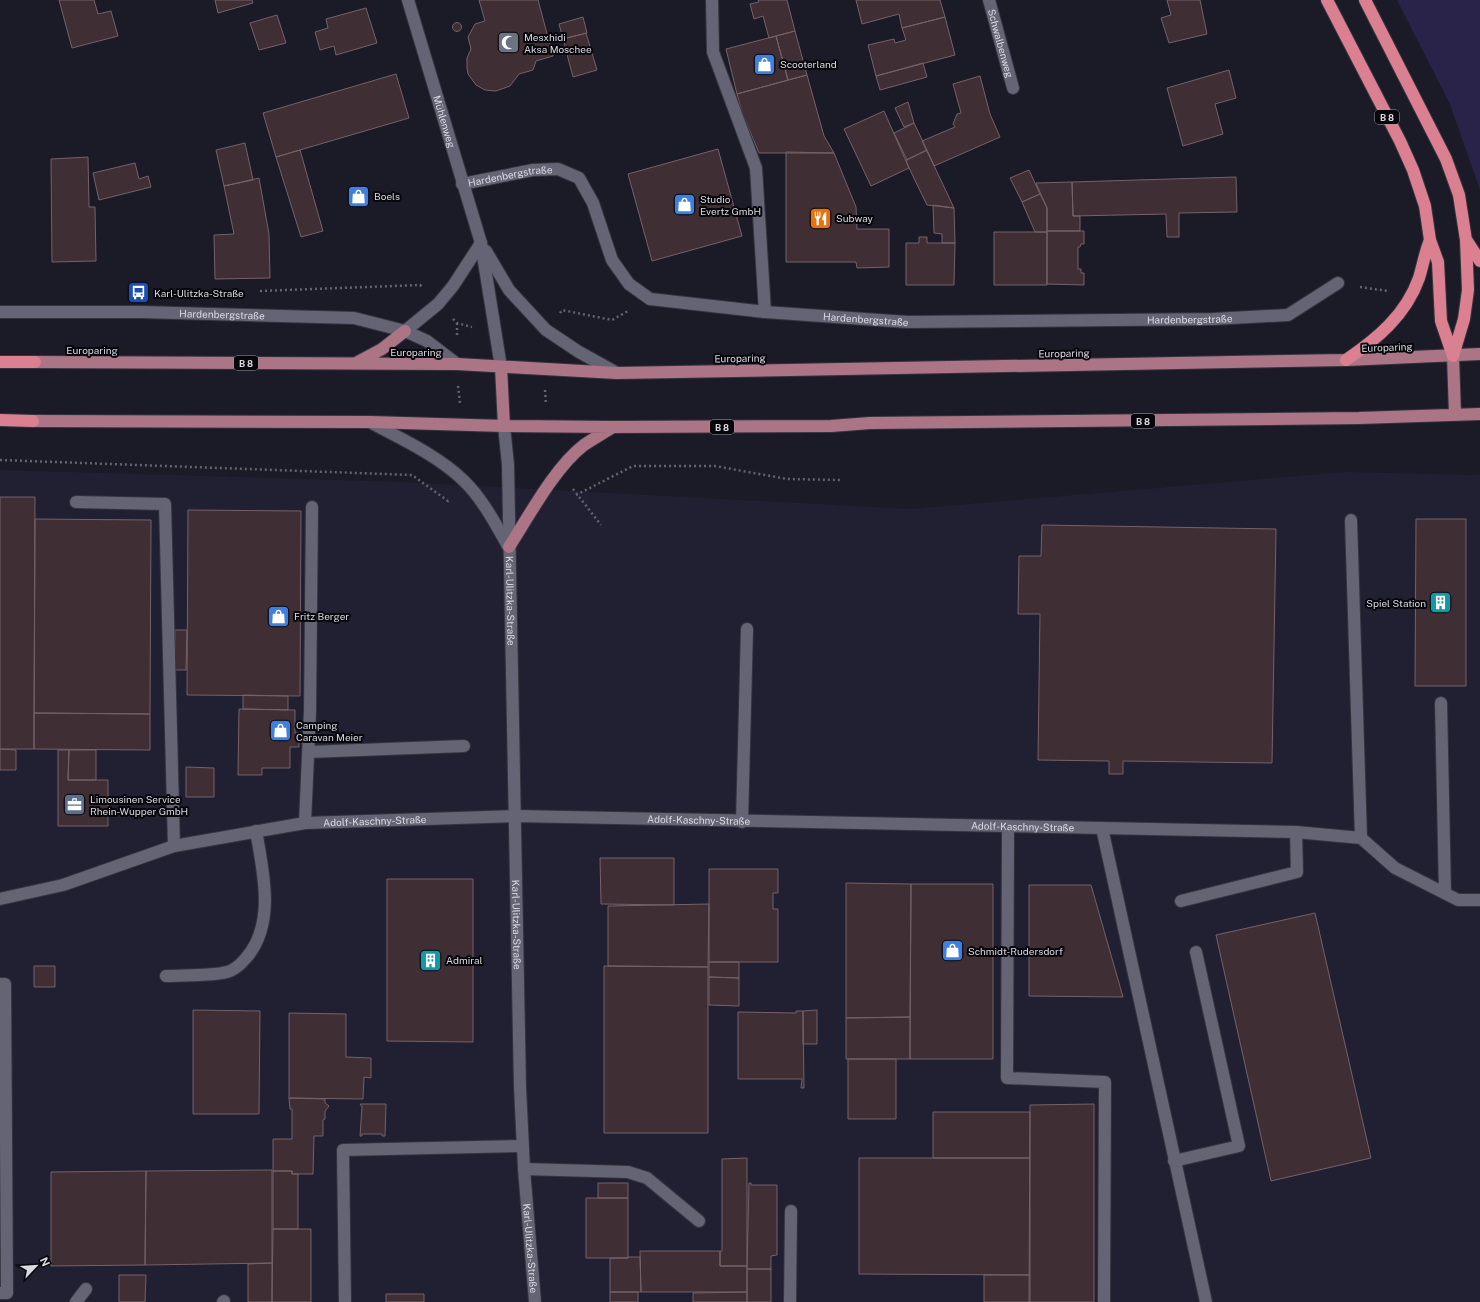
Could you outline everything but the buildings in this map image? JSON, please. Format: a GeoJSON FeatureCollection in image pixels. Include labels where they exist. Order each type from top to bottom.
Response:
{"type":"FeatureCollection","features":[{"type":"Feature","properties":{"kind":"highway","name":"B 8"},"geometry":{"type":"LineString","coordinates":[[1327,0],[1400,141],[1413,170],[1425,206],[1430,240]]}},
{"type":"Feature","properties":{"kind":"highway"},"geometry":{"type":"LineString","coordinates":[[1365,0],[1446,159],[1459,195],[1466,240],[1468,290],[1464,319],[1453,356]]}},
{"type":"Feature","properties":{"kind":"highway"},"geometry":{"type":"LineString","coordinates":[[1430,240],[1438,262],[1441,322],[1453,356]]}},
{"type":"Feature","properties":{"kind":"highway"},"geometry":{"type":"LineString","coordinates":[[1346,360],[1370,344],[1405,308],[1418,278],[1423,257],[1430,240]]}},
{"type":"Feature","properties":{"kind":"highway"},"geometry":{"type":"LineString","coordinates":[[1466,240],[1480,262]]}},
{"type":"Feature","properties":{"kind":"highway","name":"Europaring"},"geometry":{"type":"LineString","coordinates":[[0,362],[35,362]]}},
{"type":"Feature","properties":{"kind":"highway","name":"B 8"},"geometry":{"type":"LineString","coordinates":[[0,420],[33,420]]}},
{"type":"Feature","properties":{"kind":"main road"},"geometry":{"type":"LineString","coordinates":[[355,364],[382,349],[405,331]]}},
{"type":"Feature","properties":{"kind":"main road","name":"Europaring"},"geometry":{"type":"LineString","coordinates":[[35,362],[457,364],[617,373],[1346,360],[1480,354]]}},
{"type":"Feature","properties":{"kind":"main road"},"geometry":{"type":"LineString","coordinates":[[1453,356],[1455,414]]}},
{"type":"Feature","properties":{"kind":"main road"},"geometry":{"type":"LineString","coordinates":[[501,367],[504,426]]}},
{"type":"Feature","properties":{"kind":"main road","name":"B 8"},"geometry":{"type":"LineString","coordinates":[[33,420],[370,422],[504,426],[613,427],[823,426],[870,423],[1335,419],[1480,414]]}},
{"type":"Feature","properties":{"kind":"main road"},"geometry":{"type":"LineString","coordinates":[[509,547],[558,473],[584,446],[613,427]]}},
{"type":"Feature","properties":{"kind":"street","name":"Mühlenweg"},"geometry":{"type":"LineString","coordinates":[[408,0],[462,184],[481,243],[501,367]]}},
{"type":"Feature","properties":{"kind":"street"},"geometry":{"type":"LineString","coordinates":[[712,0],[713,52],[756,168],[765,312]]}},
{"type":"Feature","properties":{"kind":"street","name":"Schwalbenweg"},"geometry":{"type":"LineString","coordinates":[[989,0],[1013,88]]}},
{"type":"Feature","properties":{"kind":"street","name":"Hardenbergstraße"},"geometry":{"type":"LineString","coordinates":[[462,184],[533,170],[558,169],[579,178],[593,203],[612,260],[629,284],[650,299],[765,312],[907,322],[1213,319],[1288,315],[1338,283]]}},
{"type":"Feature","properties":{"kind":"street","name":"Mühlenweg"},"geometry":{"type":"LineString","coordinates":[[481,243],[509,290],[546,330],[579,352],[617,373]]}},
{"type":"Feature","properties":{"kind":"street"},"geometry":{"type":"LineString","coordinates":[[405,331],[438,304],[453,286],[481,243]]}},
{"type":"Feature","properties":{"kind":"street","name":"Hardenbergstraße"},"geometry":{"type":"LineString","coordinates":[[0,312],[141,312],[354,318],[405,331],[427,341],[457,364]]}},
{"type":"Feature","properties":{"kind":"street","name":"Karl-Ulitzka-Straße"},"geometry":{"type":"LineString","coordinates":[[370,422],[425,452],[463,479],[486,510],[509,547]]}},
{"type":"Feature","properties":{"kind":"street","name":"Karl-Ulitzka-Straße"},"geometry":{"type":"LineString","coordinates":[[504,426],[508,465],[522,1146],[535,1302]]}},
{"type":"Feature","properties":{"kind":"street"},"geometry":{"type":"LineString","coordinates":[[76,502],[165,504],[174,846]]}},
{"type":"Feature","properties":{"kind":"street"},"geometry":{"type":"LineString","coordinates":[[304,823],[309,752],[312,507]]}},
{"type":"Feature","properties":{"kind":"street"},"geometry":{"type":"LineString","coordinates":[[1350,520],[1361,838],[1395,868],[1458,900],[1480,900]]}},
{"type":"Feature","properties":{"kind":"street"},"geometry":{"type":"LineString","coordinates":[[742,822],[747,629]]}},
{"type":"Feature","properties":{"kind":"street"},"geometry":{"type":"LineString","coordinates":[[1441,703],[1445,893]]}},
{"type":"Feature","properties":{"kind":"street"},"geometry":{"type":"LineString","coordinates":[[309,752],[464,746]]}},
{"type":"Feature","properties":{"kind":"street","name":"Adolf-Kaschny-Straße"},"geometry":{"type":"LineString","coordinates":[[0,900],[63,885],[174,846],[304,823],[515,816],[742,822],[1296,832],[1361,838]]}},
{"type":"Feature","properties":{"kind":"street"},"geometry":{"type":"LineString","coordinates":[[1008,826],[1007,1078],[1105,1082],[1104,1302]]}},
{"type":"Feature","properties":{"kind":"street"},"geometry":{"type":"LineString","coordinates":[[1102,828],[1206,1302]]}},
{"type":"Feature","properties":{"kind":"street"},"geometry":{"type":"LineString","coordinates":[[166,976],[227,972],[239,966],[253,950],[262,930],[265,887],[256,831]]}},
{"type":"Feature","properties":{"kind":"street"},"geometry":{"type":"LineString","coordinates":[[1181,901],[1297,872],[1296,832]]}},
{"type":"Feature","properties":{"kind":"street"},"geometry":{"type":"LineString","coordinates":[[1174,1161],[1239,1146],[1196,952]]}},
{"type":"Feature","properties":{"kind":"street"},"geometry":{"type":"LineString","coordinates":[[0,984],[5,984],[7,1293],[0,1293]]}},
{"type":"Feature","properties":{"kind":"street"},"geometry":{"type":"LineString","coordinates":[[345,1302],[343,1150],[522,1146]]}},
{"type":"Feature","properties":{"kind":"street"},"geometry":{"type":"LineString","coordinates":[[524,1169],[628,1172],[647,1178],[699,1221]]}},
{"type":"Feature","properties":{"kind":"street"},"geometry":{"type":"LineString","coordinates":[[790,1302],[791,1211]]}},
{"type":"Feature","properties":{"kind":"street"},"geometry":{"type":"LineString","coordinates":[[76,1302],[86,1289]]}},
{"type":"Feature","properties":{"kind":"path"},"geometry":{"type":"LineString","coordinates":[[258,291],[420,285],[438,304]]}},
{"type":"Feature","properties":{"kind":"path"},"geometry":{"type":"LineString","coordinates":[[546,330],[562,310],[612,320],[650,299]]}},
{"type":"Feature","properties":{"kind":"path"},"geometry":{"type":"LineString","coordinates":[[457,323],[457,364],[462,425]]}},
{"type":"Feature","properties":{"kind":"path"},"geometry":{"type":"LineString","coordinates":[[0,460],[412,476],[448,501],[463,479]]}},
{"type":"Feature","properties":{"kind":"path"},"geometry":{"type":"LineString","coordinates":[[576,495],[633,466],[715,466],[787,479],[840,480]]}},
{"type":"Feature","properties":{"kind":"path"},"geometry":{"type":"LineString","coordinates":[[558,473],[568,480],[576,495],[601,525]]}},
{"type":"Feature","properties":{"kind":"shaded area"},"geometry":{"type":"Polygon","coordinates":[[[1397,0],[1480,0],[1480,190],[1450,104],[1397,0]]]}},
{"type":"Feature","properties":{"kind":"shaded area"},"geometry":{"type":"Polygon","coordinates":[[[0,470],[404,482],[910,509],[1346,472],[1480,475],[1480,1302],[0,1302],[0,470]]]}},
{"type":"Feature","properties":{"kind":"place","name":"Mesxhidi Aksa Moschee"},"geometry":{"type":"Point","coordinates":[509,43]}},
{"type":"Feature","properties":{"kind":"place","name":"Scooterland"},"geometry":{"type":"Point","coordinates":[765,64]}},
{"type":"Feature","properties":{"kind":"place","name":"Boels"},"geometry":{"type":"Point","coordinates":[358,196]}},
{"type":"Feature","properties":{"kind":"place","name":"Studio Evertz GmbH"},"geometry":{"type":"Point","coordinates":[685,205]}},
{"type":"Feature","properties":{"kind":"place","name":"Subway"},"geometry":{"type":"Point","coordinates":[821,218]}},
{"type":"Feature","properties":{"kind":"place","name":"Karl-Ulitzka-Straße"},"geometry":{"type":"Point","coordinates":[139,293]}},
{"type":"Feature","properties":{"kind":"place","name":"Spiel Station"},"geometry":{"type":"Point","coordinates":[1441,603]}},
{"type":"Feature","properties":{"kind":"place","name":"Fritz Berger"},"geometry":{"type":"Point","coordinates":[278,616]}},
{"type":"Feature","properties":{"kind":"place","name":"Camping Caravan Meier"},"geometry":{"type":"Point","coordinates":[281,731]}},
{"type":"Feature","properties":{"kind":"place","name":"Limousinen Service Rhein-Wupper GmbH"},"geometry":{"type":"Point","coordinates":[75,805]}},
{"type":"Feature","properties":{"kind":"place","name":"Schmidt-Rudersdorf"},"geometry":{"type":"Point","coordinates":[952,951]}},
{"type":"Feature","properties":{"kind":"place","name":"Admiral"},"geometry":{"type":"Point","coordinates":[430,960]}}]}
